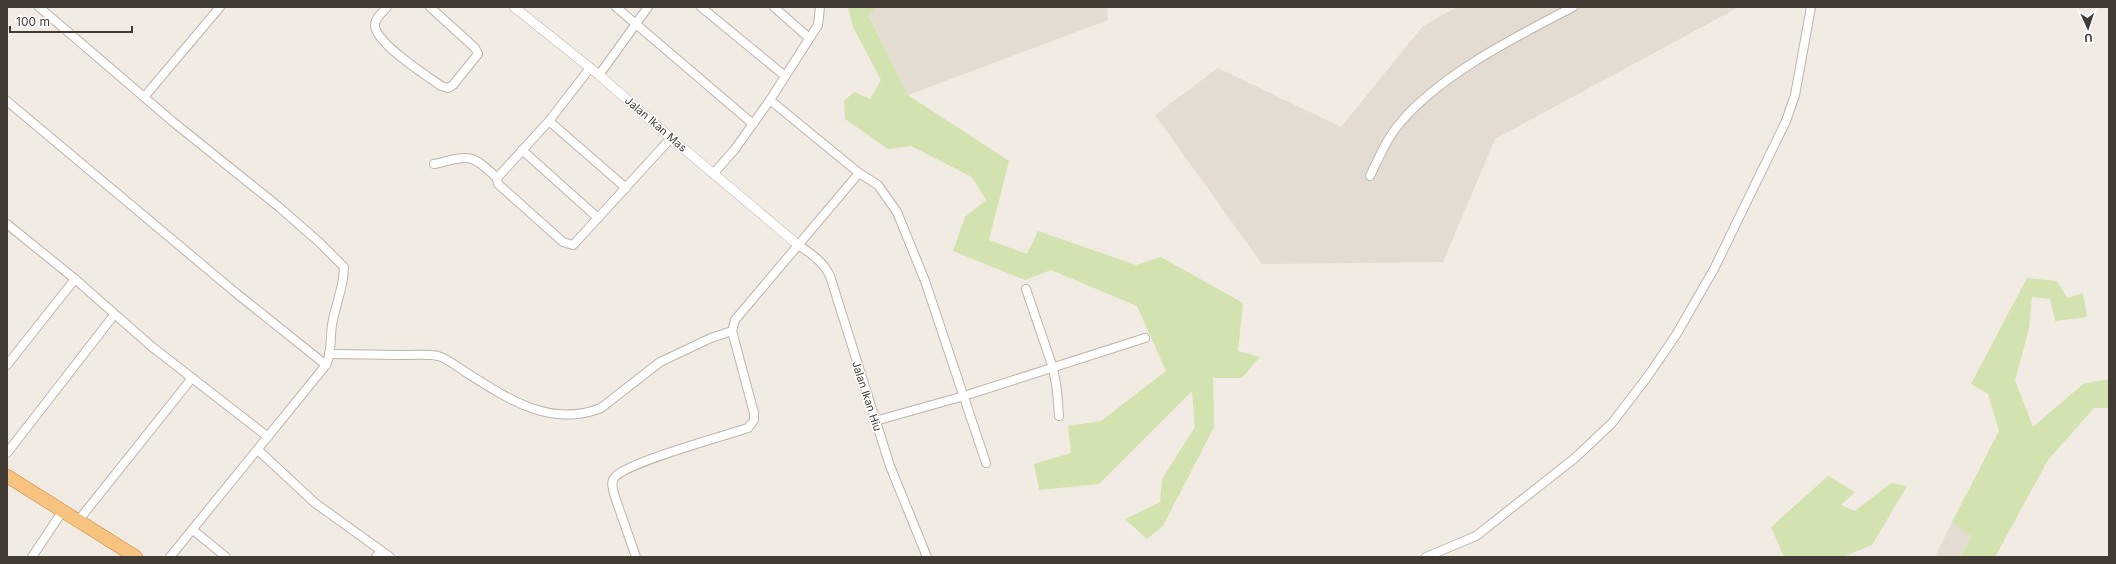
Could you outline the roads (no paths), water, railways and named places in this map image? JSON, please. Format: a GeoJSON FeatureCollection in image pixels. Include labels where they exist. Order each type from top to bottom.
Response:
{"type":"FeatureCollection","features":[{"type":"Feature","properties":{"kind":"highway"},"geometry":{"type":"LineString","coordinates":[[7,476],[62,512],[136,557]]}},
{"type":"Feature","properties":{"kind":"street"},"geometry":{"type":"LineString","coordinates":[[39,7],[279,207],[344,267],[344,280],[332,325],[329,354],[326,365],[170,557]]}},
{"type":"Feature","properties":{"kind":"street"},"geometry":{"type":"LineString","coordinates":[[145,96],[220,7]]}},
{"type":"Feature","properties":{"kind":"street"},"geometry":{"type":"LineString","coordinates":[[387,7],[376,21],[375,26],[380,38],[441,86],[448,88],[453,85],[477,57],[478,51],[430,7]]}},
{"type":"Feature","properties":{"kind":"street","name":"Jalan Ikan Mas"},"geometry":{"type":"LineString","coordinates":[[514,7],[599,75],[797,244]]}},
{"type":"Feature","properties":{"kind":"street"},"geometry":{"type":"LineString","coordinates":[[616,7],[753,124]]}},
{"type":"Feature","properties":{"kind":"street"},"geometry":{"type":"LineString","coordinates":[[599,75],[648,7]]}},
{"type":"Feature","properties":{"kind":"street"},"geometry":{"type":"LineString","coordinates":[[701,7],[785,76]]}},
{"type":"Feature","properties":{"kind":"street"},"geometry":{"type":"LineString","coordinates":[[774,7],[809,38]]}},
{"type":"Feature","properties":{"kind":"street"},"geometry":{"type":"LineString","coordinates":[[714,173],[735,149],[770,100],[818,25],[820,7]]}},
{"type":"Feature","properties":{"kind":"street"},"geometry":{"type":"LineString","coordinates":[[1370,176],[1396,128],[1422,100],[1457,74],[1501,46],[1573,7]]}},
{"type":"Feature","properties":{"kind":"street"},"geometry":{"type":"LineString","coordinates":[[1426,557],[1476,536],[1575,458],[1612,423],[1648,376],[1676,335],[1728,242],[1786,121],[1795,95],[1811,7]]}},
{"type":"Feature","properties":{"kind":"street"},"geometry":{"type":"LineString","coordinates":[[497,178],[549,121],[590,68]]}},
{"type":"Feature","properties":{"kind":"street"},"geometry":{"type":"LineString","coordinates":[[770,100],[859,173],[878,185],[897,212],[925,281],[986,463]]}},
{"type":"Feature","properties":{"kind":"street"},"geometry":{"type":"LineString","coordinates":[[7,101],[230,288],[326,365]]}},
{"type":"Feature","properties":{"kind":"street"},"geometry":{"type":"LineString","coordinates":[[549,121],[626,188]]}},
{"type":"Feature","properties":{"kind":"street"},"geometry":{"type":"LineString","coordinates":[[434,164],[461,158],[475,159],[497,178],[498,184],[563,242],[568,245],[573,245],[671,138]]}},
{"type":"Feature","properties":{"kind":"street"},"geometry":{"type":"LineString","coordinates":[[522,150],[598,218]]}},
{"type":"Feature","properties":{"kind":"street"},"geometry":{"type":"LineString","coordinates":[[636,557],[614,494],[612,485],[615,476],[650,460],[748,428],[754,420],[754,413],[732,331],[737,316],[859,173]]}},
{"type":"Feature","properties":{"kind":"street"},"geometry":{"type":"LineString","coordinates":[[7,224],[75,279],[114,316],[268,437]]}},
{"type":"Feature","properties":{"kind":"street","name":"Jalan Ikan Hiu"},"geometry":{"type":"LineString","coordinates":[[797,244],[818,259],[826,268],[875,421],[903,500],[927,557]]}},
{"type":"Feature","properties":{"kind":"street"},"geometry":{"type":"LineString","coordinates":[[7,365],[75,279]]}},
{"type":"Feature","properties":{"kind":"street"},"geometry":{"type":"LineString","coordinates":[[1026,289],[1052,368],[1057,390],[1059,416]]}},
{"type":"Feature","properties":{"kind":"street"},"geometry":{"type":"LineString","coordinates":[[7,453],[114,316]]}},
{"type":"Feature","properties":{"kind":"street"},"geometry":{"type":"LineString","coordinates":[[329,354],[423,354],[439,356],[448,360],[522,406],[553,413],[571,414],[591,412],[601,408],[660,362],[711,338],[732,331]]}},
{"type":"Feature","properties":{"kind":"street"},"geometry":{"type":"LineString","coordinates":[[875,421],[964,396],[1144,338]]}},
{"type":"Feature","properties":{"kind":"street"},"geometry":{"type":"LineString","coordinates":[[78,521],[192,378]]}},
{"type":"Feature","properties":{"kind":"street"},"geometry":{"type":"LineString","coordinates":[[258,450],[315,503],[379,554],[390,557]]}},
{"type":"Feature","properties":{"kind":"street"},"geometry":{"type":"LineString","coordinates":[[32,557],[62,512]]}},
{"type":"Feature","properties":{"kind":"street"},"geometry":{"type":"LineString","coordinates":[[193,530],[226,557]]}},
{"type":"Feature","properties":{"kind":"street"},"geometry":{"type":"LineString","coordinates":[[1440,557],[1445,548]]}}]}
